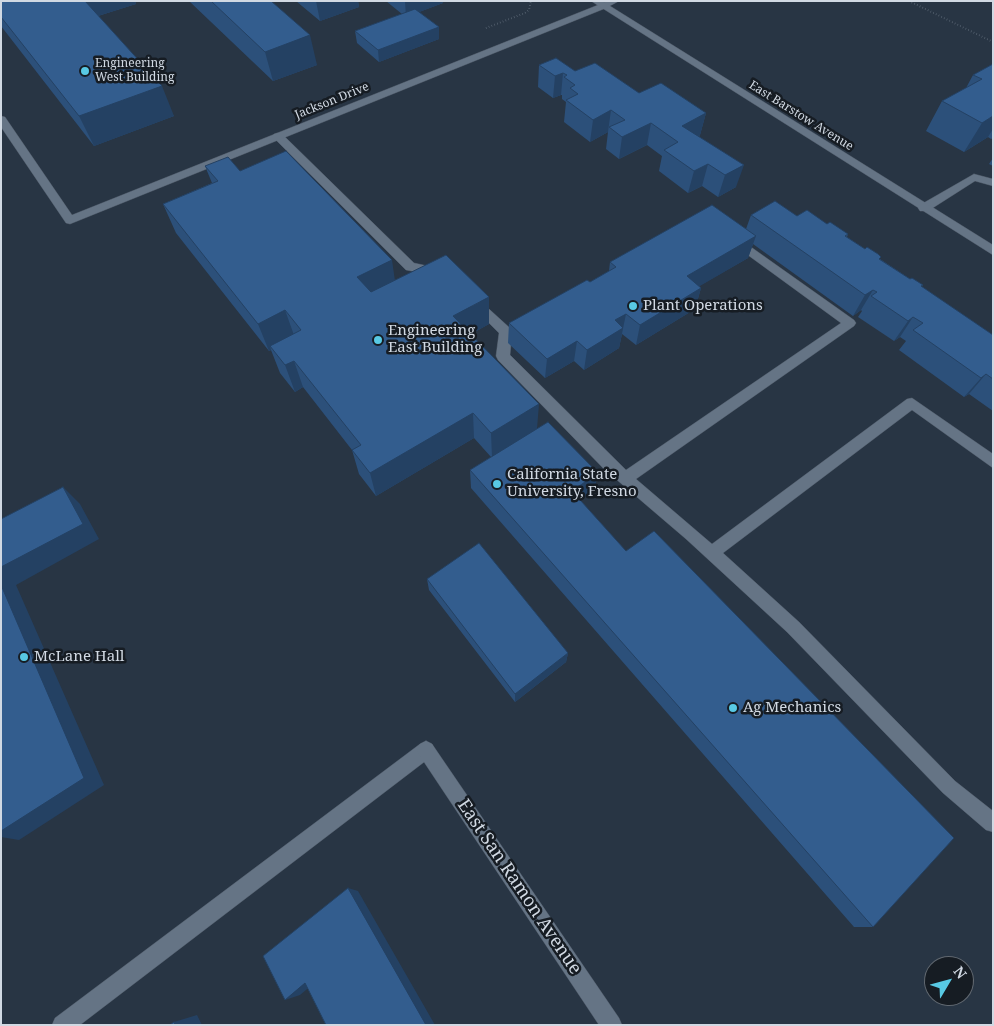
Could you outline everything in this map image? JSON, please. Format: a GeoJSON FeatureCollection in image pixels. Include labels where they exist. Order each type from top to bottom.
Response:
{"type":"FeatureCollection","features":[{"type":"Feature","properties":{"kind":"street","name":"Jackson Drive"},"geometry":{"type":"LineString","coordinates":[[1,119],[70,220],[599,4],[615,1]]}},
{"type":"Feature","properties":{"kind":"street","name":"East Barstow Avenue"},"geometry":{"type":"LineString","coordinates":[[599,4],[993,252]]}},
{"type":"Feature","properties":{"kind":"street"},"geometry":{"type":"LineString","coordinates":[[278,136],[410,266],[444,273],[451,279]]}},
{"type":"Feature","properties":{"kind":"street"},"geometry":{"type":"LineString","coordinates":[[924,208],[974,177],[993,183]]}},
{"type":"Feature","properties":{"kind":"street"},"geometry":{"type":"LineString","coordinates":[[625,479],[850,323],[727,234]]}},
{"type":"Feature","properties":{"kind":"street"},"geometry":{"type":"LineString","coordinates":[[464,292],[506,332],[502,356],[608,464],[712,552],[793,626],[949,787],[993,823]]}},
{"type":"Feature","properties":{"kind":"street"},"geometry":{"type":"LineString","coordinates":[[712,552],[912,403],[993,462]]}},
{"type":"Feature","properties":{"kind":"street","name":"East San Ramon Avenue"},"geometry":{"type":"LineString","coordinates":[[62,1025],[426,750],[612,1025]]}},
{"type":"Feature","properties":{"kind":"path"},"geometry":{"type":"LineString","coordinates":[[486,28],[525,13],[529,10],[531,1]]}},
{"type":"Feature","properties":{"kind":"path"},"geometry":{"type":"LineString","coordinates":[[909,1],[993,42]]}},
{"type":"Feature","properties":{"kind":"building","name":"Engineering West Building"},"geometry":{"type":"Polygon","coordinates":[[[1,1],[85,1],[162,86],[79,116],[1,17],[1,1]]]}},
{"type":"Feature","properties":{"kind":"building"},"geometry":{"type":"Polygon","coordinates":[[[211,1],[271,1],[310,35],[265,52],[211,1]]]}},
{"type":"Feature","properties":{"kind":"building"},"geometry":{"type":"Polygon","coordinates":[[[415,9],[439,27],[378,50],[355,31],[415,9]]]}},
{"type":"Feature","properties":{"kind":"building"},"geometry":{"type":"Polygon","coordinates":[[[556,58],[575,71],[595,63],[639,93],[661,83],[706,113],[682,126],[744,165],[725,175],[708,164],[694,171],[664,150],[678,142],[651,123],[622,137],[609,127],[625,120],[611,110],[593,120],[566,100],[578,94],[570,88],[575,85],[564,77],[567,75],[563,73],[555,76],[539,65],[556,58]]]}},
{"type":"Feature","properties":{"kind":"building"},"geometry":{"type":"Polygon","coordinates":[[[993,64],[993,116],[982,123],[942,101],[982,79],[973,75],[993,64]]]}},
{"type":"Feature","properties":{"kind":"building","name":"Engineering East Building"},"geometry":{"type":"Polygon","coordinates":[[[286,151],[392,260],[357,277],[371,292],[446,255],[489,297],[453,316],[539,404],[491,433],[473,413],[370,473],[352,450],[361,445],[294,361],[285,365],[270,346],[301,330],[285,310],[258,324],[163,204],[218,181],[205,166],[228,157],[240,171],[286,151]]]}},
{"type":"Feature","properties":{"kind":"building"},"geometry":{"type":"Polygon","coordinates":[[[775,201],[797,216],[807,210],[827,224],[830,222],[848,234],[845,236],[865,249],[867,247],[878,254],[881,257],[879,259],[923,285],[921,286],[993,335],[993,379],[986,374],[981,378],[913,330],[923,323],[913,317],[908,321],[871,296],[877,292],[873,290],[865,295],[751,215],[775,201]]]}},
{"type":"Feature","properties":{"kind":"building","name":"Plant Operations"},"geometry":{"type":"Polygon","coordinates":[[[712,205],[756,236],[687,276],[701,288],[640,325],[626,314],[615,320],[623,328],[587,350],[577,341],[547,359],[509,323],[587,280],[590,282],[616,267],[610,262],[712,205]]]}},
{"type":"Feature","properties":{"kind":"building","name":"Ag Mechanics"},"geometry":{"type":"Polygon","coordinates":[[[548,422],[598,473],[572,491],[626,551],[654,531],[954,838],[873,927],[470,470],[548,422]]]}},
{"type":"Feature","properties":{"kind":"building"},"geometry":{"type":"Polygon","coordinates":[[[63,487],[83,524],[1,567],[1,519],[63,487]]]}},
{"type":"Feature","properties":{"kind":"building"},"geometry":{"type":"Polygon","coordinates":[[[479,543],[568,653],[515,694],[427,579],[479,543]]]}},
{"type":"Feature","properties":{"kind":"building"},"geometry":{"type":"Polygon","coordinates":[[[1,585],[84,778],[1,831],[1,585]]]}},
{"type":"Feature","properties":{"kind":"building"},"geometry":{"type":"Polygon","coordinates":[[[348,888],[426,1025],[326,1025],[305,983],[285,1000],[263,956],[348,888]]]}},
{"type":"Feature","properties":{"kind":"place","name":"Engineering West Building"},"geometry":{"type":"Point","coordinates":[85,71]}},
{"type":"Feature","properties":{"kind":"place","name":"Plant Operations"},"geometry":{"type":"Point","coordinates":[633,306]}},
{"type":"Feature","properties":{"kind":"place","name":"Engineering East Building"},"geometry":{"type":"Point","coordinates":[378,340]}},
{"type":"Feature","properties":{"kind":"place","name":"California State University, Fresno"},"geometry":{"type":"Point","coordinates":[497,484]}},
{"type":"Feature","properties":{"kind":"place","name":"McLane Hall"},"geometry":{"type":"Point","coordinates":[24,657]}},
{"type":"Feature","properties":{"kind":"place","name":"Ag Mechanics"},"geometry":{"type":"Point","coordinates":[733,708]}}]}
